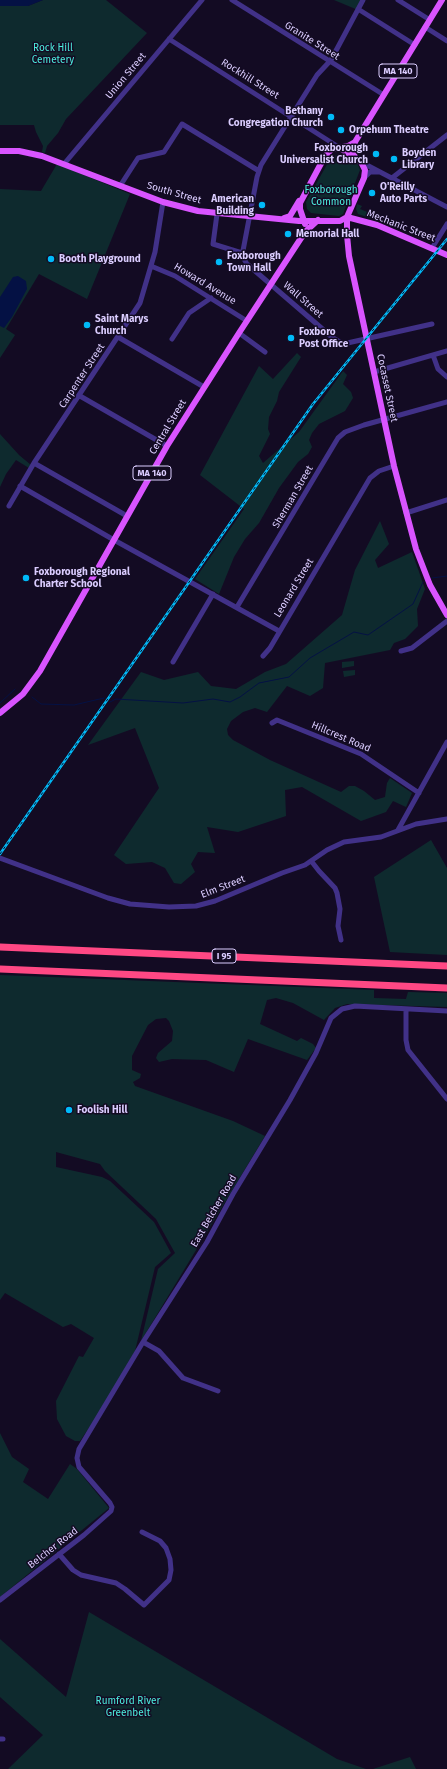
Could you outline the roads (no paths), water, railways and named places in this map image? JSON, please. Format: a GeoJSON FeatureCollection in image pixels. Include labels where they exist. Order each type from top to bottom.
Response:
{"type":"FeatureCollection","features":[{"type":"Feature","properties":{"kind":"highway","name":"I 95"},"geometry":{"type":"LineString","coordinates":[[0,947],[447,966]]}},
{"type":"Feature","properties":{"kind":"highway","name":"I 95"},"geometry":{"type":"LineString","coordinates":[[0,969],[447,988]]}},
{"type":"Feature","properties":{"kind":"main road","name":"MA 140"},"geometry":{"type":"LineString","coordinates":[[355,142],[442,0]]}},
{"type":"Feature","properties":{"kind":"main road"},"geometry":{"type":"LineString","coordinates":[[282,218],[290,216],[302,198],[325,156],[332,149],[348,146],[355,142]]}},
{"type":"Feature","properties":{"kind":"main road"},"geometry":{"type":"LineString","coordinates":[[355,142],[352,152],[365,170],[364,178]]}},
{"type":"Feature","properties":{"kind":"main road","name":"Rockhill Street"},"geometry":{"type":"LineString","coordinates":[[340,148],[358,160]]}},
{"type":"Feature","properties":{"kind":"main road","name":"South Street"},"geometry":{"type":"LineString","coordinates":[[0,151],[28,152],[64,164],[163,202],[217,214],[282,218],[304,221],[340,221],[347,217]]}},
{"type":"Feature","properties":{"kind":"main road","name":"Cocasset Street"},"geometry":{"type":"LineString","coordinates":[[364,178],[347,217],[348,252],[394,466],[406,513],[424,574],[447,615]]}},
{"type":"Feature","properties":{"kind":"main road"},"geometry":{"type":"LineString","coordinates":[[302,198],[300,207],[305,232]]}},
{"type":"Feature","properties":{"kind":"main road","name":"Mechanic Street"},"geometry":{"type":"LineString","coordinates":[[347,217],[377,225],[447,255]]}},
{"type":"Feature","properties":{"kind":"main road","name":"Central Street"},"geometry":{"type":"LineString","coordinates":[[0,713],[22,694],[40,671],[127,516],[204,387],[305,232],[318,220]]}},
{"type":"Feature","properties":{"kind":"street","name":"Union Street"},"geometry":{"type":"LineString","coordinates":[[64,164],[202,0]]}},
{"type":"Feature","properties":{"kind":"street","name":"Granite Street"},"geometry":{"type":"LineString","coordinates":[[232,0],[328,62],[384,95]]}},
{"type":"Feature","properties":{"kind":"street"},"geometry":{"type":"LineString","coordinates":[[217,214],[213,244],[242,254],[258,171],[317,75],[328,62],[363,0]]}},
{"type":"Feature","properties":{"kind":"street"},"geometry":{"type":"LineString","coordinates":[[398,0],[430,20]]}},
{"type":"Feature","properties":{"kind":"street"},"geometry":{"type":"LineString","coordinates":[[358,9],[415,45]]}},
{"type":"Feature","properties":{"kind":"street"},"geometry":{"type":"LineString","coordinates":[[425,27],[447,41]]}},
{"type":"Feature","properties":{"kind":"street","name":"Rockhill Street"},"geometry":{"type":"LineString","coordinates":[[168,39],[340,148]]}},
{"type":"Feature","properties":{"kind":"street"},"geometry":{"type":"LineString","coordinates":[[120,186],[138,158],[164,152],[181,126],[184,124],[258,171]]}},
{"type":"Feature","properties":{"kind":"street"},"geometry":{"type":"LineString","coordinates":[[392,178],[447,135]]}},
{"type":"Feature","properties":{"kind":"street"},"geometry":{"type":"LineString","coordinates":[[358,160],[447,207]]}},
{"type":"Feature","properties":{"kind":"street"},"geometry":{"type":"LineString","coordinates":[[364,178],[372,172],[381,173]]}},
{"type":"Feature","properties":{"kind":"street","name":"Carpenter Street"},"geometry":{"type":"LineString","coordinates":[[9,506],[34,463],[80,396],[140,303],[152,266],[163,202]]}},
{"type":"Feature","properties":{"kind":"street"},"geometry":{"type":"LineString","coordinates":[[432,248],[447,224]]}},
{"type":"Feature","properties":{"kind":"street","name":"Wall Street"},"geometry":{"type":"LineString","coordinates":[[242,254],[244,262],[338,342],[343,344],[432,324]]}},
{"type":"Feature","properties":{"kind":"street","name":"Howard Avenue"},"geometry":{"type":"LineString","coordinates":[[152,266],[175,276],[247,320]]}},
{"type":"Feature","properties":{"kind":"street"},"geometry":{"type":"LineString","coordinates":[[172,340],[192,310],[211,298]]}},
{"type":"Feature","properties":{"kind":"street"},"geometry":{"type":"LineString","coordinates":[[239,332],[265,352]]}},
{"type":"Feature","properties":{"kind":"street"},"geometry":{"type":"LineString","coordinates":[[118,337],[204,387]]}},
{"type":"Feature","properties":{"kind":"street"},"geometry":{"type":"LineString","coordinates":[[374,372],[447,351]]}},
{"type":"Feature","properties":{"kind":"street"},"geometry":{"type":"LineString","coordinates":[[433,354],[438,369],[447,377]]}},
{"type":"Feature","properties":{"kind":"street"},"geometry":{"type":"LineString","coordinates":[[80,396],[168,446]]}},
{"type":"Feature","properties":{"kind":"street","name":"Sherman Street"},"geometry":{"type":"LineString","coordinates":[[238,607],[338,438],[345,432],[384,419],[446,402]]}},
{"type":"Feature","properties":{"kind":"street"},"geometry":{"type":"LineString","coordinates":[[34,463],[127,516]]}},
{"type":"Feature","properties":{"kind":"street","name":"Leonard Street"},"geometry":{"type":"LineString","coordinates":[[20,486],[279,631],[372,476],[384,468],[394,466]]}},
{"type":"Feature","properties":{"kind":"street"},"geometry":{"type":"LineString","coordinates":[[406,513],[447,500]]}},
{"type":"Feature","properties":{"kind":"street"},"geometry":{"type":"LineString","coordinates":[[173,662],[213,594]]}},
{"type":"Feature","properties":{"kind":"street"},"geometry":{"type":"LineString","coordinates":[[401,651],[412,648],[447,621]]}},
{"type":"Feature","properties":{"kind":"street"},"geometry":{"type":"LineString","coordinates":[[263,656],[279,631]]}},
{"type":"Feature","properties":{"kind":"street","name":"Hillcrest Road"},"geometry":{"type":"LineString","coordinates":[[272,723],[277,720],[361,754],[420,793]]}},
{"type":"Feature","properties":{"kind":"street"},"geometry":{"type":"LineString","coordinates":[[398,830],[420,793],[447,742]]}},
{"type":"Feature","properties":{"kind":"street","name":"Elm Street"},"geometry":{"type":"LineString","coordinates":[[0,858],[108,898],[130,904],[185,907],[215,901],[312,862],[328,850],[344,842],[381,838],[398,830],[422,822],[447,819]]}},
{"type":"Feature","properties":{"kind":"street"},"geometry":{"type":"LineString","coordinates":[[312,862],[318,871],[335,888],[337,893],[340,909],[338,926],[341,940]]}},
{"type":"Feature","properties":{"kind":"street","name":"East Belcher Road"},"geometry":{"type":"LineString","coordinates":[[112,1507],[79,1467],[77,1454],[143,1342],[207,1242],[290,1100],[316,1053],[331,1018],[339,1011],[350,1007],[447,1011]]}},
{"type":"Feature","properties":{"kind":"street"},"geometry":{"type":"LineString","coordinates":[[406,1009],[406,1037],[408,1050],[447,1099]]}},
{"type":"Feature","properties":{"kind":"street"},"geometry":{"type":"LineString","coordinates":[[143,1342],[159,1351],[183,1378],[218,1391]]}},
{"type":"Feature","properties":{"kind":"street","name":"Belcher Road"},"geometry":{"type":"LineString","coordinates":[[0,1600],[109,1514],[112,1507]]}},
{"type":"Feature","properties":{"kind":"street"},"geometry":{"type":"LineString","coordinates":[[59,1554],[73,1570],[81,1575],[116,1583],[144,1605],[169,1580],[171,1570],[170,1558],[166,1548],[160,1541],[142,1532]]}},
{"type":"Feature","properties":{"kind":"waterway"},"geometry":{"type":"LineString","coordinates":[[432,578],[447,576]]}},
{"type":"Feature","properties":{"kind":"waterway"},"geometry":{"type":"LineString","coordinates":[[110,702],[116,699],[183,703],[213,699],[230,702],[240,697],[259,683],[289,677],[310,658],[354,632],[368,635],[413,604],[423,582]]}},
{"type":"Feature","properties":{"kind":"waterway"},"geometry":{"type":"LineString","coordinates":[[0,703],[15,689]]}},
{"type":"Feature","properties":{"kind":"waterway"},"geometry":{"type":"LineString","coordinates":[[32,697],[41,704],[74,705],[104,698]]}},
{"type":"Feature","properties":{"kind":"railway"},"geometry":{"type":"LineString","coordinates":[[0,854],[313,404],[447,239]]}},
{"type":"Feature","properties":{"kind":"place","name":"Bethany Congregation Church"},"geometry":{"type":"Point","coordinates":[331,117]}},
{"type":"Feature","properties":{"kind":"place","name":"Orpehum Theatre"},"geometry":{"type":"Point","coordinates":[341,130]}},
{"type":"Feature","properties":{"kind":"place","name":"Foxborough Universalist Church"},"geometry":{"type":"Point","coordinates":[376,154]}},
{"type":"Feature","properties":{"kind":"place","name":"Boyden Library"},"geometry":{"type":"Point","coordinates":[394,159]}},
{"type":"Feature","properties":{"kind":"place","name":"O'Reilly Auto Parts"},"geometry":{"type":"Point","coordinates":[372,193]}},
{"type":"Feature","properties":{"kind":"place","name":"American Building"},"geometry":{"type":"Point","coordinates":[262,205]}},
{"type":"Feature","properties":{"kind":"place","name":"Memorial Hall"},"geometry":{"type":"Point","coordinates":[288,234]}},
{"type":"Feature","properties":{"kind":"place","name":"Booth Playground"},"geometry":{"type":"Point","coordinates":[51,259]}},
{"type":"Feature","properties":{"kind":"place","name":"Foxborough Town Hall"},"geometry":{"type":"Point","coordinates":[219,262]}},
{"type":"Feature","properties":{"kind":"place","name":"Saint Marys Church"},"geometry":{"type":"Point","coordinates":[87,325]}},
{"type":"Feature","properties":{"kind":"place","name":"Foxboro Post Office"},"geometry":{"type":"Point","coordinates":[291,338]}},
{"type":"Feature","properties":{"kind":"place","name":"Foxborough Regional Charter School"},"geometry":{"type":"Point","coordinates":[26,578]}},
{"type":"Feature","properties":{"kind":"place","name":"Foolish Hill"},"geometry":{"type":"Point","coordinates":[69,1110]}},
{"type":"Feature","properties":{"kind":"park label","name":"Rock Hill Cemetery"},"geometry":{"type":"Point","coordinates":[53,54]}},
{"type":"Feature","properties":{"kind":"park label","name":"Foxborough Common"},"geometry":{"type":"Point","coordinates":[331,196]}},
{"type":"Feature","properties":{"kind":"park label","name":"Rumford River Greenbelt"},"geometry":{"type":"Point","coordinates":[128,1706]}}]}
